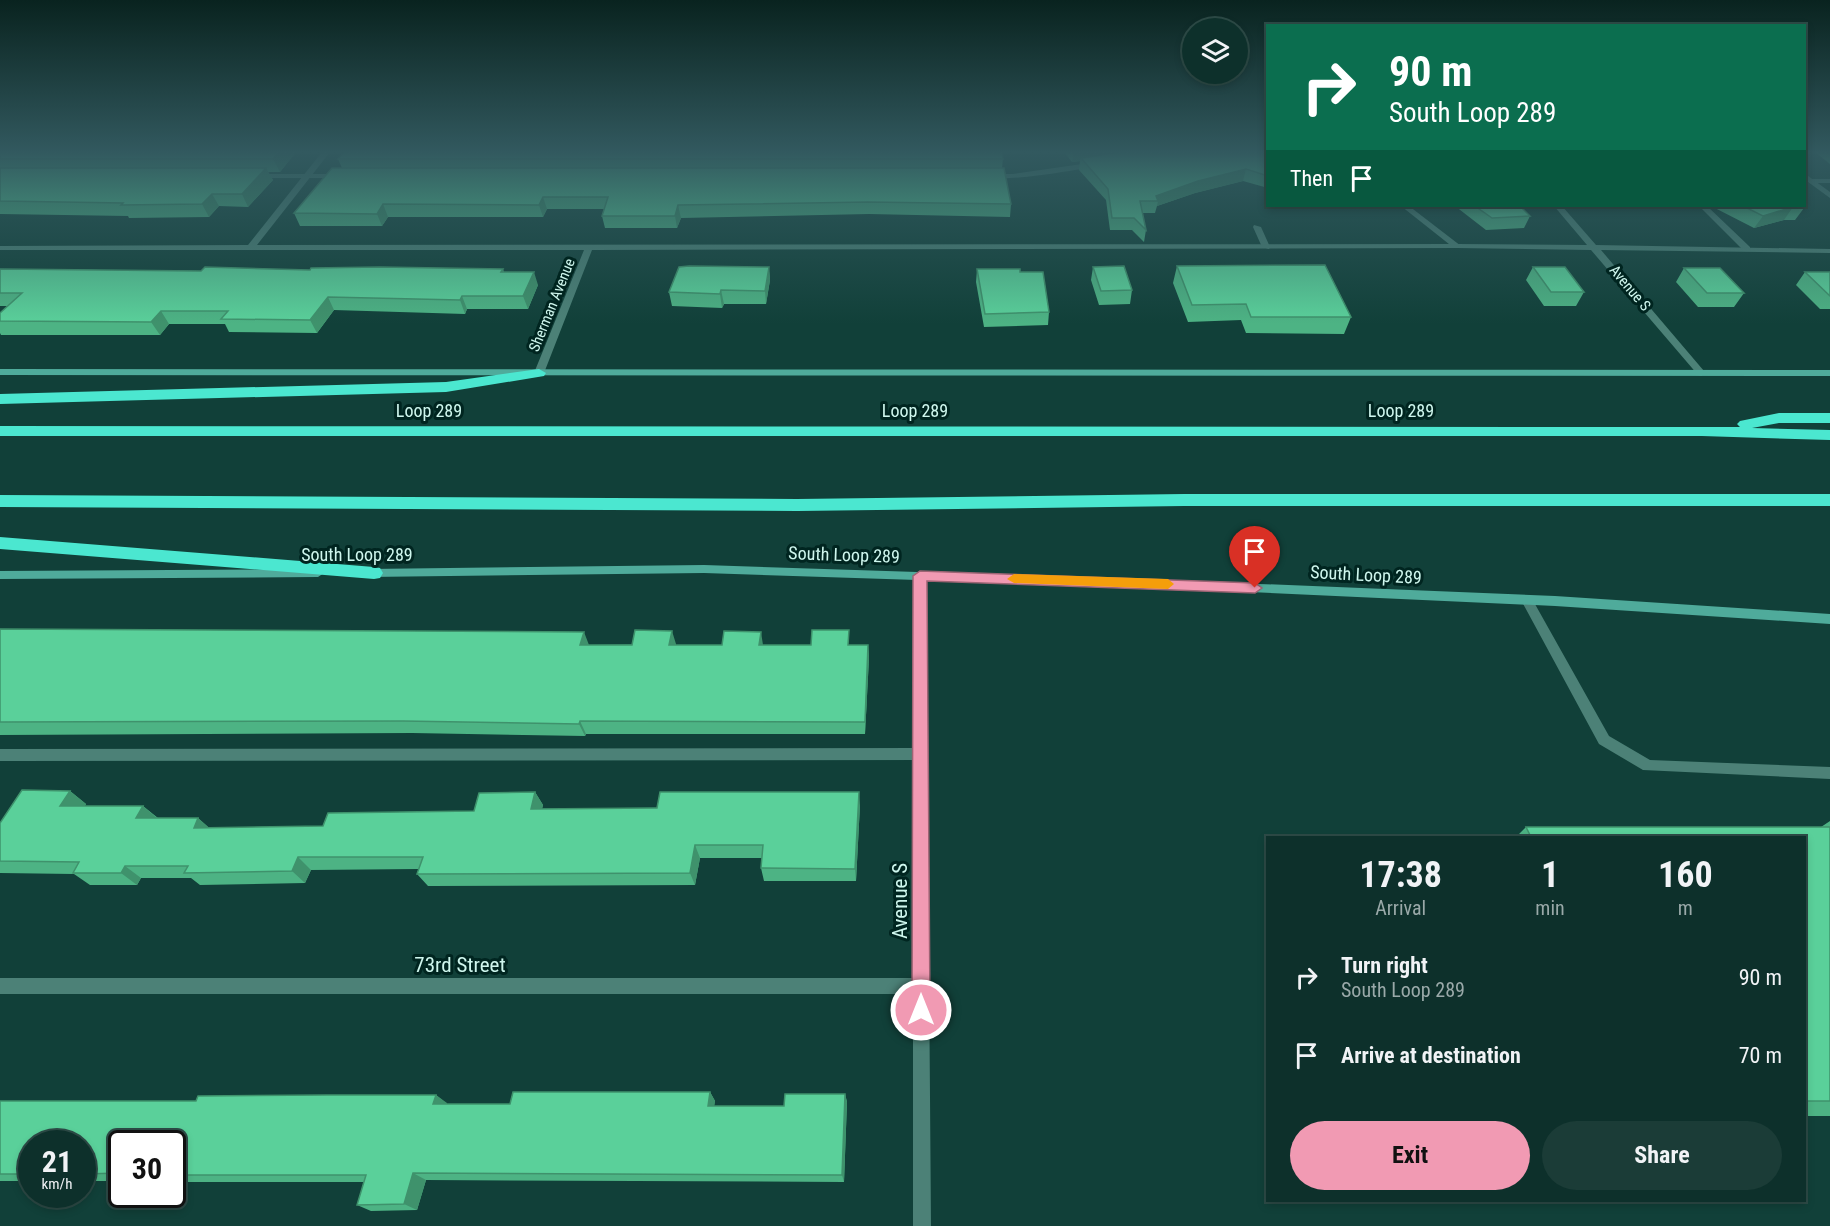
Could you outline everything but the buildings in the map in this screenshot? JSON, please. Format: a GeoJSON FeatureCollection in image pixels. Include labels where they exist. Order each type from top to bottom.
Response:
{"type":"FeatureCollection","features":[{"type":"Feature","properties":{"kind":"highway"},"geometry":{"type":"LineString","coordinates":[[0,399],[446,387],[539,373]]}},
{"type":"Feature","properties":{"kind":"highway"},"geometry":{"type":"LineString","coordinates":[[1702,431],[1779,418],[1830,418]]}},
{"type":"Feature","properties":{"kind":"highway","name":"Loop 289"},"geometry":{"type":"LineString","coordinates":[[0,431],[1702,431],[1830,435]]}},
{"type":"Feature","properties":{"kind":"highway"},"geometry":{"type":"LineString","coordinates":[[0,501],[797,505],[1184,500],[1830,500]]}},
{"type":"Feature","properties":{"kind":"highway"},"geometry":{"type":"LineString","coordinates":[[1727,501],[1830,506]]}},
{"type":"Feature","properties":{"kind":"highway"},"geometry":{"type":"LineString","coordinates":[[0,543],[374,573]]}},
{"type":"Feature","properties":{"kind":"main road"},"geometry":{"type":"LineString","coordinates":[[0,372],[1830,373]]}},
{"type":"Feature","properties":{"kind":"main road","name":"South Loop 289"},"geometry":{"type":"LineString","coordinates":[[0,575],[704,569],[1164,584],[1527,600],[1830,619]]}},
{"type":"Feature","properties":{"kind":"street"},"geometry":{"type":"LineString","coordinates":[[250,248],[281,209]]}},
{"type":"Feature","properties":{"kind":"street"},"geometry":{"type":"LineString","coordinates":[[1409,209],[1456,246]]}},
{"type":"Feature","properties":{"kind":"street","name":"Avenue S"},"geometry":{"type":"LineString","coordinates":[[1561,209],[1701,372]]}},
{"type":"Feature","properties":{"kind":"street"},"geometry":{"type":"LineString","coordinates":[[1705,209],[1747,249]]}},
{"type":"Feature","properties":{"kind":"street"},"geometry":{"type":"LineString","coordinates":[[1257,227],[1266,247]]}},
{"type":"Feature","properties":{"kind":"street"},"geometry":{"type":"LineString","coordinates":[[0,248],[1456,246],[1830,251]]}},
{"type":"Feature","properties":{"kind":"street","name":"Sherman Avenue"},"geometry":{"type":"LineString","coordinates":[[539,373],[590,248]]}},
{"type":"Feature","properties":{"kind":"street","name":"Avenue S"},"geometry":{"type":"LineString","coordinates":[[920,576],[922,1226]]}},
{"type":"Feature","properties":{"kind":"street"},"geometry":{"type":"LineString","coordinates":[[1527,600],[1604,740],[1648,766],[1830,773]]}},
{"type":"Feature","properties":{"kind":"street"},"geometry":{"type":"LineString","coordinates":[[0,755],[920,754]]}},
{"type":"Feature","properties":{"kind":"street","name":"73rd Street"},"geometry":{"type":"LineString","coordinates":[[0,986],[921,986]]}},
{"type":"Feature","properties":{"kind":"slow traffic"},"geometry":{"type":"LineString","coordinates":[[1014,579],[1168,584]]}},
{"type":"Feature","properties":{"kind":"route"},"geometry":{"type":"LineString","coordinates":[[921,1010],[920,576],[1255,588]]}}]}
